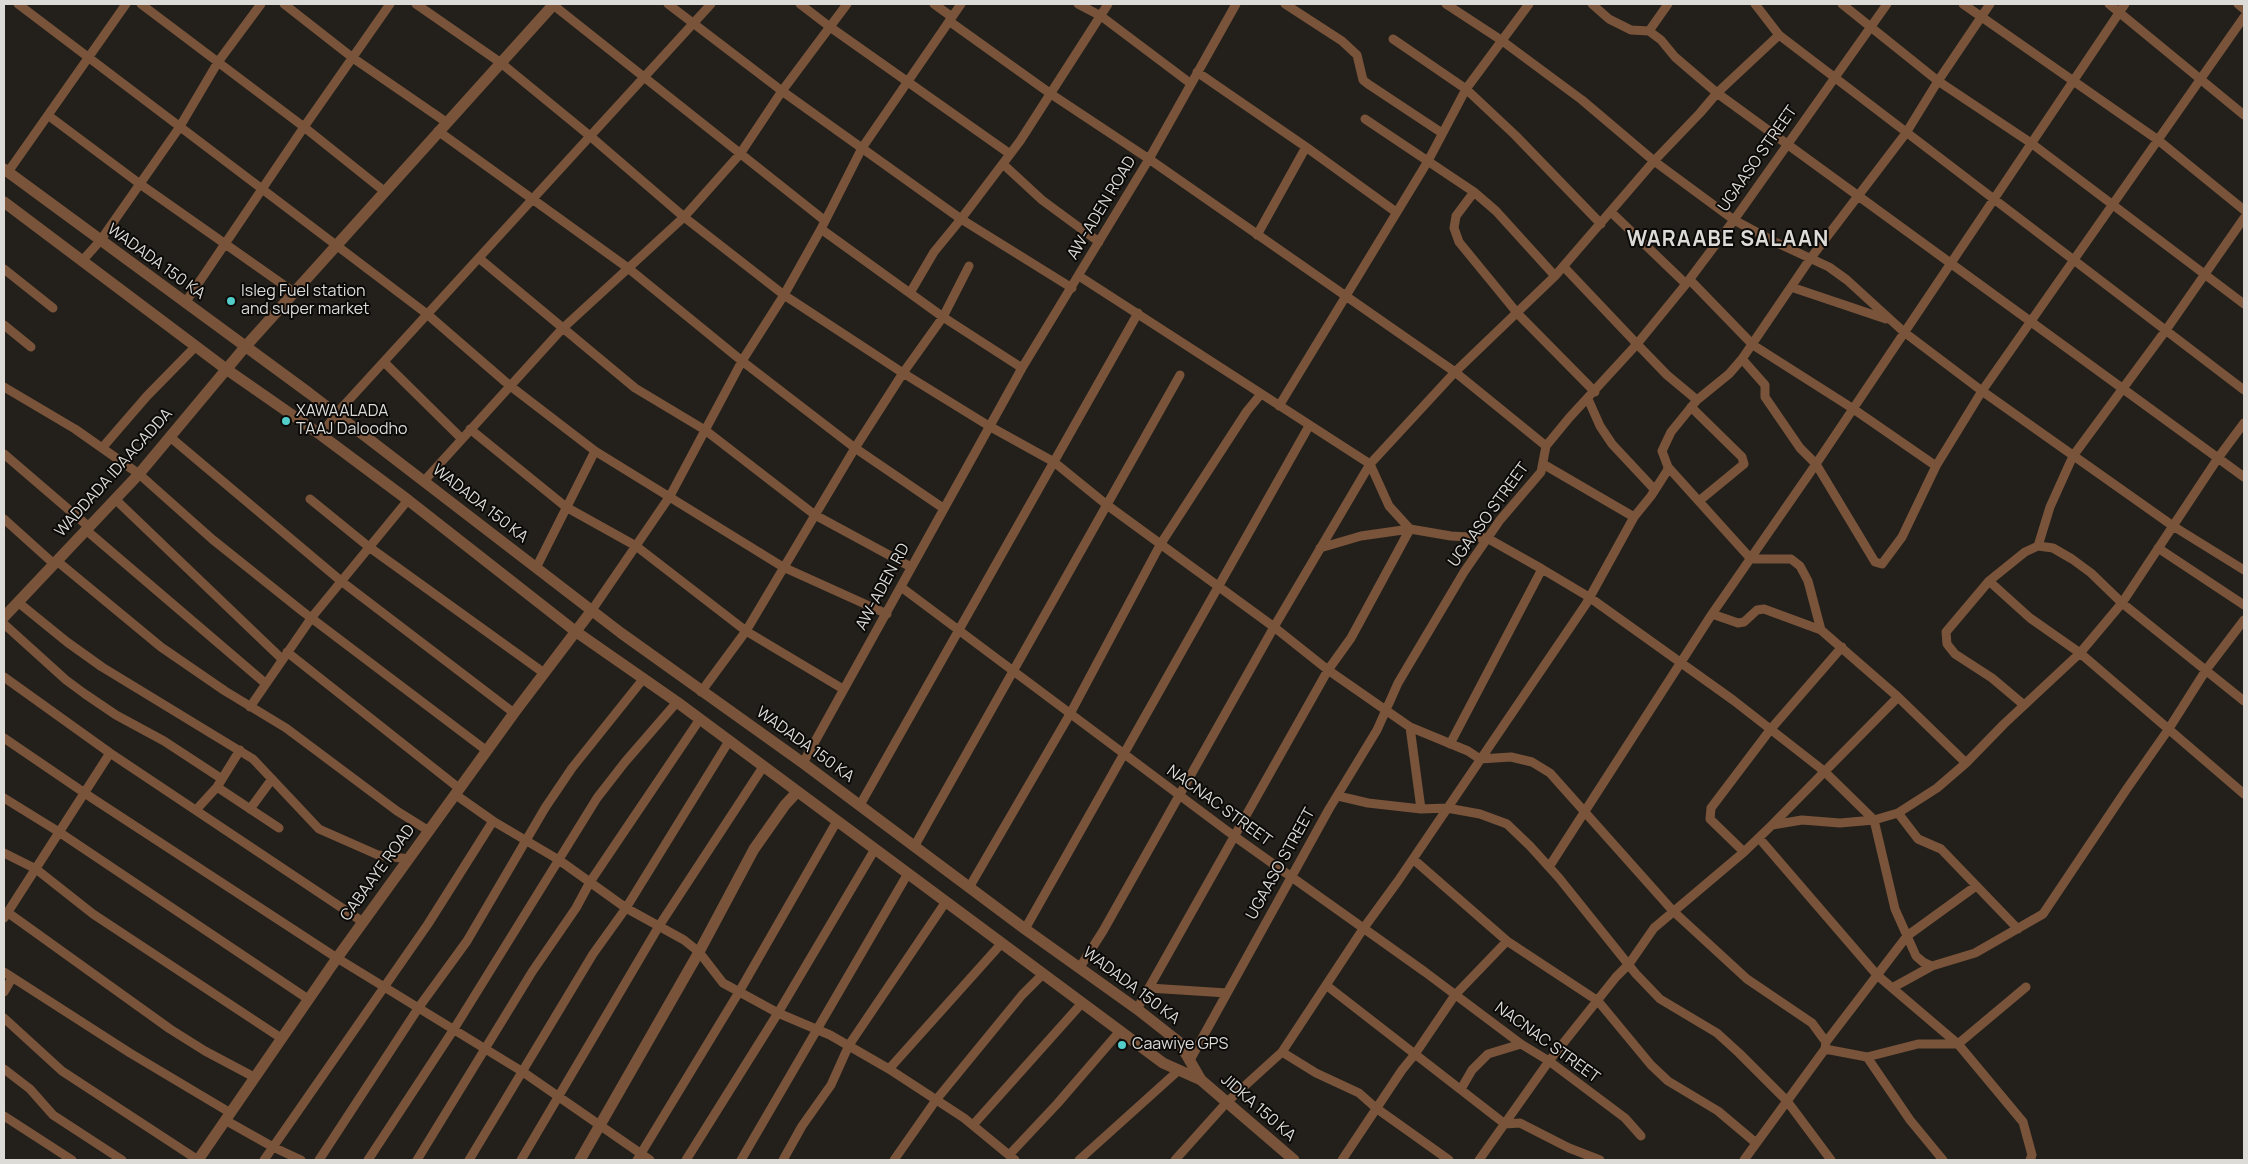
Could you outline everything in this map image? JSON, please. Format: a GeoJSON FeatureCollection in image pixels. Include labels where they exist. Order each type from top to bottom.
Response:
{"type":"FeatureCollection","features":[{"type":"Feature","properties":{"kind":"street"},"geometry":{"type":"LineString","coordinates":[[18,4],[427,314],[509,385],[595,451],[783,567],[886,614]]}},
{"type":"Feature","properties":{"kind":"street"},"geometry":{"type":"LineString","coordinates":[[6,171],[49,116],[87,58],[126,4]]}},
{"type":"Feature","properties":{"kind":"street"},"geometry":{"type":"LineString","coordinates":[[141,4],[304,127],[384,192]]}},
{"type":"Feature","properties":{"kind":"street"},"geometry":{"type":"LineString","coordinates":[[82,261],[100,241],[180,128],[218,62],[261,4]]}},
{"type":"Feature","properties":{"kind":"street"},"geometry":{"type":"LineString","coordinates":[[284,4],[354,58],[446,122]]}},
{"type":"Feature","properties":{"kind":"street"},"geometry":{"type":"LineString","coordinates":[[185,303],[390,4]]}},
{"type":"Feature","properties":{"kind":"street"},"geometry":{"type":"LineString","coordinates":[[416,4],[501,63],[684,216],[784,295],[903,373],[989,426],[1054,462],[1107,506],[1160,546],[1274,627],[1328,670],[1410,727],[1480,759],[1511,757],[1532,762],[1550,773],[1584,814],[1673,911],[1748,979],[1812,1023],[1826,1046],[1867,1057],[1918,1044],[1958,1044],[2026,987]]}},
{"type":"Feature","properties":{"kind":"street"},"geometry":{"type":"LineString","coordinates":[[553,4],[740,154],[822,225],[910,293],[1022,368]]}},
{"type":"Feature","properties":{"kind":"street","name":"WADDADA IDAACADDA"},"geometry":{"type":"LineString","coordinates":[[5,617],[139,474],[245,347],[337,247],[446,122],[553,4]]}},
{"type":"Feature","properties":{"kind":"street"},"geometry":{"type":"LineString","coordinates":[[668,4],[782,91],[961,219],[1072,288]]}},
{"type":"Feature","properties":{"kind":"street"},"geometry":{"type":"LineString","coordinates":[[321,435],[336,414],[480,259],[533,198],[711,4]]}},
{"type":"Feature","properties":{"kind":"street"},"geometry":{"type":"LineString","coordinates":[[800,4],[1010,154]]}},
{"type":"Feature","properties":{"kind":"street"},"geometry":{"type":"LineString","coordinates":[[424,481],[509,385],[562,329],[684,216],[740,154],[782,91],[847,4]]}},
{"type":"Feature","properties":{"kind":"street"},"geometry":{"type":"LineString","coordinates":[[934,4],[951,19],[1051,94],[1149,159],[1455,372],[1546,446]]}},
{"type":"Feature","properties":{"kind":"street"},"geometry":{"type":"LineString","coordinates":[[592,610],[670,496],[742,361],[784,295],[862,148],[961,4]]}},
{"type":"Feature","properties":{"kind":"street"},"geometry":{"type":"LineString","coordinates":[[1078,4],[1101,16],[1190,83]]}},
{"type":"Feature","properties":{"kind":"street"},"geometry":{"type":"LineString","coordinates":[[910,293],[934,252],[1010,154],[1051,94],[1108,4]]}},
{"type":"Feature","properties":{"kind":"street"},"geometry":{"type":"LineString","coordinates":[[1285,4],[1342,41],[1357,55],[1363,80],[1442,134]]}},
{"type":"Feature","properties":{"kind":"street"},"geometry":{"type":"LineString","coordinates":[[1446,4],[1501,40],[1582,100],[1654,161],[1734,220],[1829,267],[1847,280],[1889,320],[1982,391],[2173,526],[2244,570]]}},
{"type":"Feature","properties":{"kind":"street"},"geometry":{"type":"LineString","coordinates":[[1279,406],[1428,161],[1466,89],[1529,4]]}},
{"type":"Feature","properties":{"kind":"street"},"geometry":{"type":"LineString","coordinates":[[1592,4],[1609,19],[1631,30],[1650,31],[1661,40],[1674,58],[1717,93],[2244,477]]}},
{"type":"Feature","properties":{"kind":"street"},"geometry":{"type":"LineString","coordinates":[[1650,31],[1668,4]]}},
{"type":"Feature","properties":{"kind":"street"},"geometry":{"type":"LineString","coordinates":[[1754,4],[1779,35],[1833,78],[2244,390]]}},
{"type":"Feature","properties":{"kind":"street"},"geometry":{"type":"LineString","coordinates":[[1842,4],[1938,81],[2031,143],[2244,304]]}},
{"type":"Feature","properties":{"kind":"street","name":"UGAASO STREET"},"geometry":{"type":"LineString","coordinates":[[1190,1060],[1291,877],[1377,730],[1398,683],[1464,572],[1487,538],[1516,500],[1536,481],[1543,464],[1546,446],[1637,344],[1688,282],[1887,4]]}},
{"type":"Feature","properties":{"kind":"street"},"geometry":{"type":"LineString","coordinates":[[1964,4],[2158,140],[2244,210]]}},
{"type":"Feature","properties":{"kind":"street"},"geometry":{"type":"LineString","coordinates":[[1821,630],[1808,581],[1800,566],[1791,559],[1751,560],[1668,467],[1662,451],[1665,442],[1694,404],[1729,374],[1753,345],[1810,259],[1906,133],[1938,81],[1990,4]]}},
{"type":"Feature","properties":{"kind":"street"},"geometry":{"type":"LineString","coordinates":[[2109,4],[2122,8],[2200,80],[2244,115]]}},
{"type":"Feature","properties":{"kind":"street"},"geometry":{"type":"LineString","coordinates":[[2238,4],[2244,8]]}},
{"type":"Feature","properties":{"kind":"street","name":"AW-ADEN ROAD"},"geometry":{"type":"LineString","coordinates":[[989,426],[1022,368],[1149,159],[1233,5]]}},
{"type":"Feature","properties":{"kind":"street"},"geometry":{"type":"LineString","coordinates":[[1549,867],[1712,614],[1816,464],[2122,8]]}},
{"type":"Feature","properties":{"kind":"street"},"geometry":{"type":"LineString","coordinates":[[1742,359],[1765,384],[1765,397],[1800,448],[1816,464],[1875,562],[1882,564],[1902,537],[1936,466],[1982,391],[2244,17]]}},
{"type":"Feature","properties":{"kind":"street"},"geometry":{"type":"LineString","coordinates":[[1080,967],[1103,931],[1274,627],[1370,464],[1455,372],[1556,276],[1654,161],[1717,93],[1779,35]]}},
{"type":"Feature","properties":{"kind":"street"},"geometry":{"type":"LineString","coordinates":[[1393,39],[1466,89],[1516,135],[1601,224]]}},
{"type":"Feature","properties":{"kind":"street"},"geometry":{"type":"LineString","coordinates":[[1197,72],[1396,212]]}},
{"type":"Feature","properties":{"kind":"street"},"geometry":{"type":"LineString","coordinates":[[49,116],[140,184],[295,293]]}},
{"type":"Feature","properties":{"kind":"street"},"geometry":{"type":"LineString","coordinates":[[1365,119],[1474,192],[1496,211],[1556,276]]}},
{"type":"Feature","properties":{"kind":"street"},"geometry":{"type":"LineString","coordinates":[[438,131],[628,268],[742,361],[855,448],[943,508]]}},
{"type":"Feature","properties":{"kind":"street"},"geometry":{"type":"LineString","coordinates":[[1257,235],[1306,147]]}},
{"type":"Feature","properties":{"kind":"street"},"geometry":{"type":"LineString","coordinates":[[1003,164],[1042,200],[1099,242]]}},
{"type":"Feature","properties":{"kind":"street","name":"WADADA 150 KA"},"geometry":{"type":"LineString","coordinates":[[6,171],[336,414],[701,692],[803,763],[914,847],[970,886],[1025,929],[1137,1010],[1179,1042],[1201,1080]]}},
{"type":"Feature","properties":{"kind":"street"},"geometry":{"type":"LineString","coordinates":[[1474,192],[1456,216],[1454,228],[1459,242],[1518,314],[1595,392]]}},
{"type":"Feature","properties":{"kind":"street"},"geometry":{"type":"LineString","coordinates":[[4,202],[226,369],[321,435],[576,631],[677,702],[1000,944],[1163,1063],[1201,1080]]}},
{"type":"Feature","properties":{"kind":"street"},"geometry":{"type":"LineString","coordinates":[[1611,212],[1688,282],[1753,345],[1852,408],[1936,466]]}},
{"type":"Feature","properties":{"kind":"street"},"geometry":{"type":"LineString","coordinates":[[2038,546],[2050,507],[2073,456],[2166,330],[2244,218]]}},
{"type":"Feature","properties":{"kind":"street"},"geometry":{"type":"LineString","coordinates":[[480,259],[562,329],[636,388],[705,430],[815,515],[911,567]]}},
{"type":"Feature","properties":{"kind":"street"},"geometry":{"type":"LineString","coordinates":[[701,692],[746,631],[855,448],[903,373],[943,316],[969,266]]}},
{"type":"Feature","properties":{"kind":"street"},"geometry":{"type":"LineString","coordinates":[[1564,267],[1742,457],[1744,464],[1698,501]]}},
{"type":"Feature","properties":{"kind":"street"},"geometry":{"type":"LineString","coordinates":[[4,269],[53,308]]}},
{"type":"Feature","properties":{"kind":"street"},"geometry":{"type":"LineString","coordinates":[[1079,276],[1370,464],[1389,506],[1410,529]]}},
{"type":"Feature","properties":{"kind":"street"},"geometry":{"type":"LineString","coordinates":[[1791,287],[1889,320]]}},
{"type":"Feature","properties":{"kind":"street"},"geometry":{"type":"LineString","coordinates":[[860,805],[1138,313]]}},
{"type":"Feature","properties":{"kind":"street"},"geometry":{"type":"LineString","coordinates":[[4,325],[31,348]]}},
{"type":"Feature","properties":{"kind":"street"},"geometry":{"type":"LineString","coordinates":[[102,448],[147,396],[196,346]]}},
{"type":"Feature","properties":{"kind":"street"},"geometry":{"type":"LineString","coordinates":[[384,362],[462,439]]}},
{"type":"Feature","properties":{"kind":"street"},"geometry":{"type":"LineString","coordinates":[[914,847],[1180,375]]}},
{"type":"Feature","properties":{"kind":"street"},"geometry":{"type":"LineString","coordinates":[[4,387],[74,429],[139,474],[212,539],[312,618],[487,751]]}},
{"type":"Feature","properties":{"kind":"street"},"geometry":{"type":"LineString","coordinates":[[970,886],[1070,714],[1160,546],[1247,411],[1261,394]]}},
{"type":"Feature","properties":{"kind":"street"},"geometry":{"type":"LineString","coordinates":[[1588,399],[1600,426],[1612,444],[1656,490]]}},
{"type":"Feature","properties":{"kind":"street"},"geometry":{"type":"LineString","coordinates":[[1772,825],[1802,820],[1840,823],[1874,820],[1898,813],[1937,788],[1966,763],[2080,653],[2122,603],[2218,458],[2244,423]]}},
{"type":"Feature","properties":{"kind":"street","name":"AW-ADEN RD"},"geometry":{"type":"LineString","coordinates":[[803,763],[989,426]]}},
{"type":"Feature","properties":{"kind":"street"},"geometry":{"type":"LineString","coordinates":[[1025,929],[1309,426]]}},
{"type":"Feature","properties":{"kind":"street"},"geometry":{"type":"LineString","coordinates":[[470,429],[566,507],[636,546],[746,631],[843,690]]}},
{"type":"Feature","properties":{"kind":"street"},"geometry":{"type":"LineString","coordinates":[[170,437],[341,581],[514,713]]}},
{"type":"Feature","properties":{"kind":"street"},"geometry":{"type":"LineString","coordinates":[[536,568],[595,451]]}},
{"type":"Feature","properties":{"kind":"street"},"geometry":{"type":"LineString","coordinates":[[4,454],[265,683]]}},
{"type":"Feature","properties":{"kind":"street"},"geometry":{"type":"LineString","coordinates":[[1543,464],[1634,517]]}},
{"type":"Feature","properties":{"kind":"street"},"geometry":{"type":"LineString","coordinates":[[1175,1160],[1226,1102],[1282,1052],[1363,929],[1543,669],[1589,597],[1634,517],[1656,490],[1668,467]]}},
{"type":"Feature","properties":{"kind":"street"},"geometry":{"type":"LineString","coordinates":[[115,499],[284,655],[493,821],[559,860],[626,908],[684,940],[699,952],[722,983],[778,1013],[849,1045],[973,1124],[1013,1157],[1120,1031]]}},
{"type":"Feature","properties":{"kind":"street"},"geometry":{"type":"LineString","coordinates":[[310,499],[369,547],[544,673]]}},
{"type":"Feature","properties":{"kind":"street"},"geometry":{"type":"LineString","coordinates":[[250,707],[284,655],[312,618],[408,500]]}},
{"type":"Feature","properties":{"kind":"street"},"geometry":{"type":"LineString","coordinates":[[6,524],[161,647],[309,744],[397,811],[430,831]]}},
{"type":"Feature","properties":{"kind":"street"},"geometry":{"type":"LineString","coordinates":[[1137,1010],[1328,670],[1351,638],[1410,529]]}},
{"type":"Feature","properties":{"kind":"street"},"geometry":{"type":"LineString","coordinates":[[1320,548],[1361,536],[1410,529],[1451,536],[1487,538],[1589,597],[1680,664],[1733,700],[1824,771],[1874,820],[1895,908],[1916,956],[1932,966]]}},
{"type":"Feature","properties":{"kind":"street"},"geometry":{"type":"LineString","coordinates":[[2024,705],[1992,678],[1955,654],[1947,644],[1946,632],[1989,581],[2025,552],[2038,546],[2053,548],[2091,573],[2122,603],[2244,700]]}},
{"type":"Feature","properties":{"kind":"street"},"geometry":{"type":"LineString","coordinates":[[2158,548],[2244,605]]}},
{"type":"Feature","properties":{"kind":"street"},"geometry":{"type":"LineString","coordinates":[[1450,744],[1542,569]]}},
{"type":"Feature","properties":{"kind":"street"},"geometry":{"type":"LineString","coordinates":[[1989,581],[2030,618],[2080,653],[2244,794]]}},
{"type":"Feature","properties":{"kind":"street","name":"NACNAC STREET"},"geometry":{"type":"LineString","coordinates":[[901,587],[1234,836],[1425,972],[1520,1044],[1549,1061],[1625,1118],[1641,1136]]}},
{"type":"Feature","properties":{"kind":"street"},"geometry":{"type":"LineString","coordinates":[[19,603],[67,642],[102,667],[253,759],[319,830],[378,855],[409,859]]}},
{"type":"Feature","properties":{"kind":"street","name":"CABAAYE ROAD"},"geometry":{"type":"LineString","coordinates":[[198,1160],[337,958],[514,713],[592,610]]}},
{"type":"Feature","properties":{"kind":"street"},"geometry":{"type":"LineString","coordinates":[[1712,614],[1738,623],[1744,622],[1757,610],[1764,610],[1821,630],[1898,698],[1966,763]]}},
{"type":"Feature","properties":{"kind":"street"},"geometry":{"type":"LineString","coordinates":[[5,617],[66,680],[116,715],[164,741],[250,809],[279,828]]}},
{"type":"Feature","properties":{"kind":"street"},"geometry":{"type":"LineString","coordinates":[[1892,988],[1932,966],[1975,953],[2043,914],[2168,730],[2206,670],[2244,620]]}},
{"type":"Feature","properties":{"kind":"street"},"geometry":{"type":"LineString","coordinates":[[1744,852],[1710,819],[1711,808],[1770,730],[1842,647]]}},
{"type":"Feature","properties":{"kind":"street"},"geometry":{"type":"LineString","coordinates":[[4,677],[110,753],[363,922]]}},
{"type":"Feature","properties":{"kind":"street"},"geometry":{"type":"LineString","coordinates":[[319,1160],[419,1007],[467,941],[572,768],[644,678]]}},
{"type":"Feature","properties":{"kind":"street"},"geometry":{"type":"LineString","coordinates":[[1479,1160],[1549,1061],[1628,964],[1654,928],[1759,838],[1898,698]]}},
{"type":"Feature","properties":{"kind":"street"},"geometry":{"type":"LineString","coordinates":[[368,1160],[454,1029],[597,798],[625,762],[677,702]]}},
{"type":"Feature","properties":{"kind":"street"},"geometry":{"type":"LineString","coordinates":[[417,1160],[487,1049],[532,972],[700,719]]}},
{"type":"Feature","properties":{"kind":"street"},"geometry":{"type":"LineString","coordinates":[[1410,727],[1422,809]]}},
{"type":"Feature","properties":{"kind":"street"},"geometry":{"type":"LineString","coordinates":[[4,738],[337,958],[523,1072],[600,1125],[639,1157],[650,1160]]}},
{"type":"Feature","properties":{"kind":"street"},"geometry":{"type":"LineString","coordinates":[[469,1160],[593,954],[626,908],[729,741]]}},
{"type":"Feature","properties":{"kind":"street"},"geometry":{"type":"LineString","coordinates":[[196,810],[219,783],[240,750]]}},
{"type":"Feature","properties":{"kind":"street"},"geometry":{"type":"LineString","coordinates":[[110,753],[6,915],[170,1029],[205,1051],[254,1077]]}},
{"type":"Feature","properties":{"kind":"street"},"geometry":{"type":"LineString","coordinates":[[521,1160],[659,926],[763,768]]}},
{"type":"Feature","properties":{"kind":"street"},"geometry":{"type":"LineString","coordinates":[[250,809],[272,779]]}},
{"type":"Feature","properties":{"kind":"street"},"geometry":{"type":"LineString","coordinates":[[580,1160],[699,952],[754,849],[785,805],[797,792]]}},
{"type":"Feature","properties":{"kind":"street"},"geometry":{"type":"LineString","coordinates":[[1338,796],[1368,803],[1422,809],[1447,808],[1480,814],[1507,824],[1549,867],[1628,964],[1660,999],[1717,1033],[1787,1101],[1831,1160]]}},
{"type":"Feature","properties":{"kind":"street"},"geometry":{"type":"LineString","coordinates":[[4,798],[59,832],[308,999]]}},
{"type":"Feature","properties":{"kind":"street"},"geometry":{"type":"LineString","coordinates":[[1898,813],[1918,839],[1941,849],[2018,929]]}},
{"type":"Feature","properties":{"kind":"street"},"geometry":{"type":"LineString","coordinates":[[264,1160],[385,987],[493,821]]}},
{"type":"Feature","properties":{"kind":"street"},"geometry":{"type":"LineString","coordinates":[[639,1157],[739,992],[837,822]]}},
{"type":"Feature","properties":{"kind":"street"},"geometry":{"type":"LineString","coordinates":[[1759,838],[1878,974],[1958,1044],[2023,1122],[2032,1155],[2030,1160]]}},
{"type":"Feature","properties":{"kind":"street"},"geometry":{"type":"LineString","coordinates":[[686,1160],[778,1013],[875,849]]}},
{"type":"Feature","properties":{"kind":"street"},"geometry":{"type":"LineString","coordinates":[[4,853],[36,869],[93,914],[281,1038]]}},
{"type":"Feature","properties":{"kind":"street"},"geometry":{"type":"LineString","coordinates":[[1413,859],[1508,940],[1598,1001],[1651,1065],[1668,1081],[1718,1111],[1756,1143]]}},
{"type":"Feature","properties":{"kind":"street"},"geometry":{"type":"LineString","coordinates":[[741,1160],[907,875]]}},
{"type":"Feature","properties":{"kind":"street"},"geometry":{"type":"LineString","coordinates":[[1744,1160],[1907,936],[1976,886]]}},
{"type":"Feature","properties":{"kind":"street"},"geometry":{"type":"LineString","coordinates":[[783,1160],[802,1126],[831,1085],[849,1045],[945,903]]}},
{"type":"Feature","properties":{"kind":"street"},"geometry":{"type":"LineString","coordinates":[[1342,1160],[1455,995],[1508,940]]}},
{"type":"Feature","properties":{"kind":"street"},"geometry":{"type":"LineString","coordinates":[[889,1069],[1000,944]]}},
{"type":"Feature","properties":{"kind":"street"},"geometry":{"type":"LineString","coordinates":[[4,972],[273,1147],[301,1160]]}},
{"type":"Feature","properties":{"kind":"street"},"geometry":{"type":"LineString","coordinates":[[894,1160],[936,1100],[1022,995],[1043,974]]}},
{"type":"Feature","properties":{"kind":"street"},"geometry":{"type":"LineString","coordinates":[[4,992],[12,978]]}},
{"type":"Feature","properties":{"kind":"street"},"geometry":{"type":"LineString","coordinates":[[1326,985],[1505,1124],[1520,1123],[1569,1148],[1600,1160]]}},
{"type":"Feature","properties":{"kind":"street"},"geometry":{"type":"LineString","coordinates":[[1149,988],[1227,993]]}},
{"type":"Feature","properties":{"kind":"street"},"geometry":{"type":"LineString","coordinates":[[973,1124],[1082,1003]]}},
{"type":"Feature","properties":{"kind":"street"},"geometry":{"type":"LineString","coordinates":[[4,1018],[62,1071],[198,1160]]}},
{"type":"Feature","properties":{"kind":"street"},"geometry":{"type":"LineString","coordinates":[[1461,1089],[1472,1070],[1488,1054],[1520,1044]]}},
{"type":"Feature","properties":{"kind":"street"},"geometry":{"type":"LineString","coordinates":[[1282,1052],[1316,1073],[1359,1093],[1376,1108],[1449,1160]]}},
{"type":"Feature","properties":{"kind":"street"},"geometry":{"type":"LineString","coordinates":[[1867,1057],[1910,1120],[1943,1160]]}},
{"type":"Feature","properties":{"kind":"street"},"geometry":{"type":"LineString","coordinates":[[4,1070],[30,1090],[53,1115],[122,1160]]}},
{"type":"Feature","properties":{"kind":"street"},"geometry":{"type":"LineString","coordinates":[[1079,1160],[1179,1070]]}},
{"type":"Feature","properties":{"kind":"street","name":"JIDKA 150 KA"},"geometry":{"type":"LineString","coordinates":[[1201,1080],[1294,1160]]}},
{"type":"Feature","properties":{"kind":"street"},"geometry":{"type":"LineString","coordinates":[[4,1116],[72,1160]]}},
{"type":"Feature","properties":{"kind":"place","name":"Isleg Fuel station and super market"},"geometry":{"type":"Point","coordinates":[231,301]}},
{"type":"Feature","properties":{"kind":"place","name":"XAWAALADA TAAJ Daloodho"},"geometry":{"type":"Point","coordinates":[286,421]}},
{"type":"Feature","properties":{"kind":"place","name":"Caawiye GPS"},"geometry":{"type":"Point","coordinates":[1122,1045]}},
{"type":"Feature","properties":{"kind":"district","name":"WARAABE SALAAN"},"geometry":{"type":"Point","coordinates":[1728,240]}}]}
